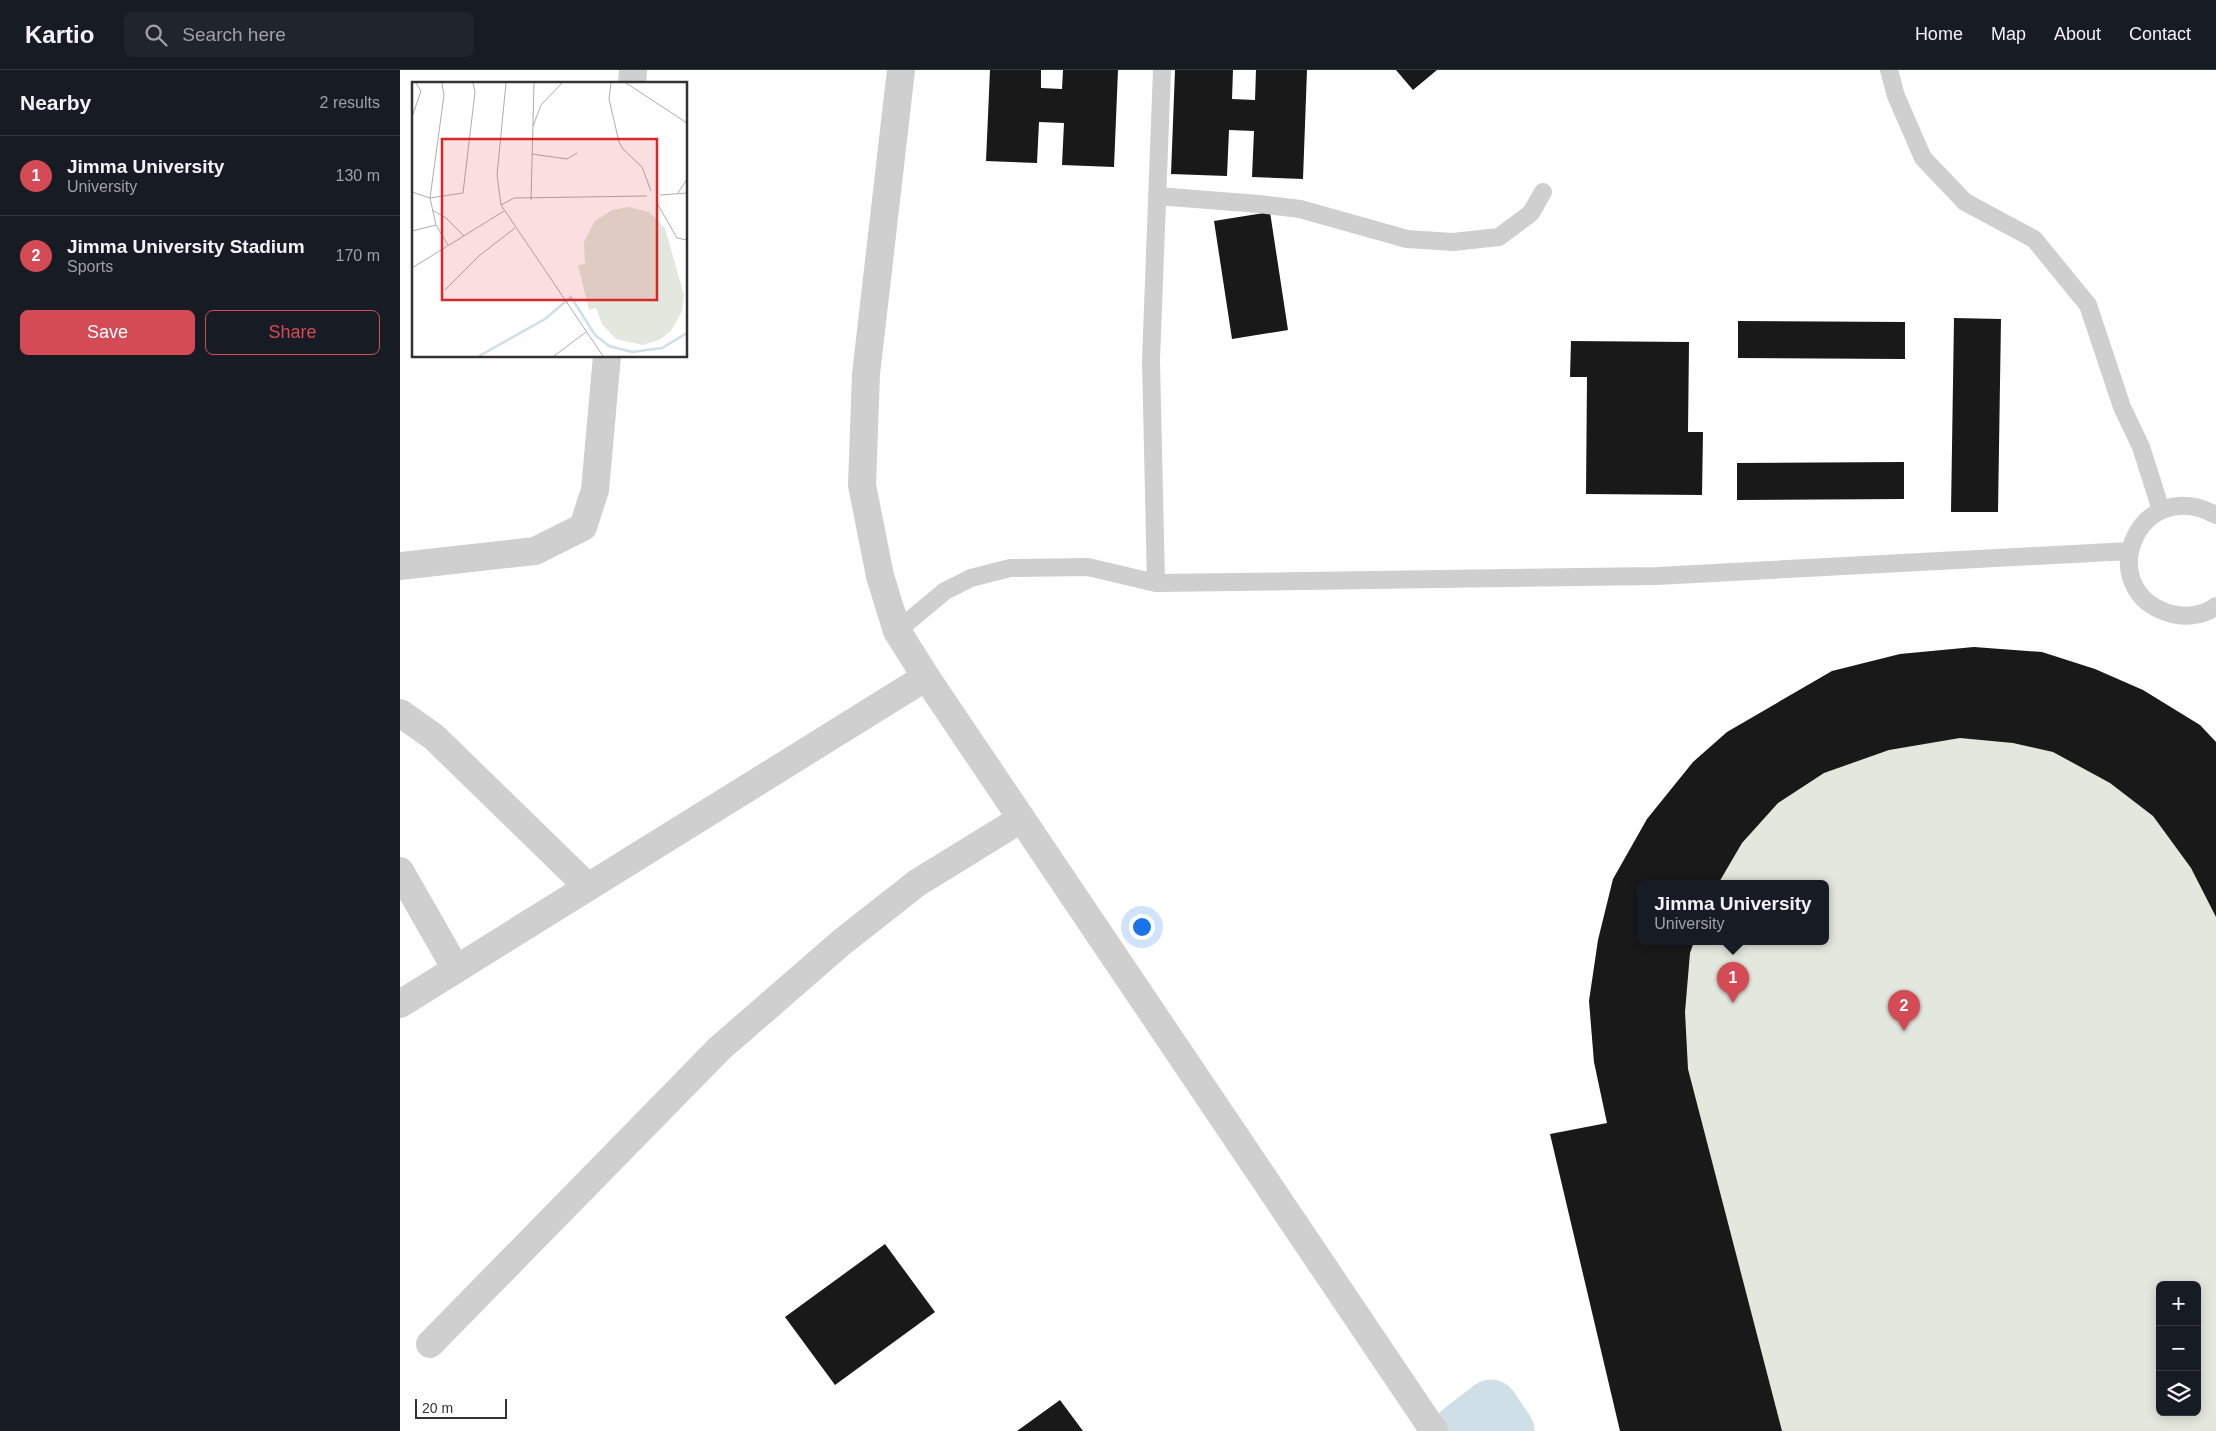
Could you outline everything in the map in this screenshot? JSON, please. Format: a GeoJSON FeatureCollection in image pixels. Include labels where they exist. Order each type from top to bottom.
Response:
{"type":"FeatureCollection","features":[{"type":"Feature","properties":{"kind":"street"},"geometry":{"type":"LineString","coordinates":[[901,70],[866,374],[862,484],[880,576],[898,630],[926,677],[1434,1431]]}},
{"type":"Feature","properties":{"kind":"street"},"geometry":{"type":"LineString","coordinates":[[400,566],[535,551],[583,526],[595,490],[607,358]]}},
{"type":"Feature","properties":{"kind":"street"},"geometry":{"type":"LineString","coordinates":[[400,1004],[926,677]]}},
{"type":"Feature","properties":{"kind":"street"},"geometry":{"type":"LineString","coordinates":[[400,713],[434,737],[588,887]]}},
{"type":"Feature","properties":{"kind":"street"},"geometry":{"type":"LineString","coordinates":[[430,1344],[720,1048],[842,942],[917,883],[1021,818]]}},
{"type":"Feature","properties":{"kind":"street"},"geometry":{"type":"LineString","coordinates":[[400,871],[456,969]]}},
{"type":"Feature","properties":{"kind":"lane"},"geometry":{"type":"LineString","coordinates":[[1156,583],[1151,360],[1162,70]]}},
{"type":"Feature","properties":{"kind":"lane"},"geometry":{"type":"LineString","coordinates":[[1889,70],[1896,96],[1923,158],[1965,202],[2034,239],[2088,305],[2122,407],[2141,447],[2161,510]]}},
{"type":"Feature","properties":{"kind":"lane"},"geometry":{"type":"LineString","coordinates":[[1156,196],[1259,204],[1300,210],[1407,239],[1453,242],[1499,237],[1530,213],[1543,192]]}},
{"type":"Feature","properties":{"kind":"lane"},"geometry":{"type":"LineString","coordinates":[[2215,609],[2196,615],[2178,616],[2161,611],[2153,606],[2146,601],[2134,586],[2129,569],[2129,551],[2135,534],[2146,520],[2161,510],[2180,505],[2198,507],[2216,515]]}},
{"type":"Feature","properties":{"kind":"lane"},"geometry":{"type":"LineString","coordinates":[[898,630],[945,591],[970,578],[1010,568],[1088,567],[1156,583],[1657,576],[2129,551]]}},
{"type":"Feature","properties":{"kind":"shaded area"},"geometry":{"type":"Polygon","coordinates":[[[1974,647],[2200,725],[2216,742],[2216,1431],[1620,1431],[1607,1123],[1594,1062],[1589,1001],[1598,940],[1613,879],[1647,819],[1693,762],[1727,732],[1832,671],[1900,654],[1974,647]]]}},
{"type":"Feature","properties":{"kind":"building"},"geometry":{"type":"Polygon","coordinates":[[[990,70],[1041,70],[1041,88],[1062,89],[1063,70],[1118,70],[1114,167],[1062,165],[1064,123],[1039,122],[1037,163],[986,161],[990,70]]]}},
{"type":"Feature","properties":{"kind":"building"},"geometry":{"type":"Polygon","coordinates":[[[1175,70],[1233,70],[1232,99],[1255,100],[1256,70],[1307,70],[1303,179],[1252,177],[1254,131],[1229,130],[1227,176],[1171,174],[1175,70]]]}},
{"type":"Feature","properties":{"kind":"building"},"geometry":{"type":"Polygon","coordinates":[[[1396,70],[1437,70],[1413,90],[1396,70]]]}},
{"type":"Feature","properties":{"kind":"building"},"geometry":{"type":"Polygon","coordinates":[[[1270,212],[1288,330],[1232,339],[1214,221],[1270,212]]]}},
{"type":"Feature","properties":{"kind":"building"},"geometry":{"type":"Polygon","coordinates":[[[1954,318],[2001,319],[1998,512],[1951,512],[1954,318]]]}},
{"type":"Feature","properties":{"kind":"building"},"geometry":{"type":"Polygon","coordinates":[[[1738,321],[1905,322],[1905,359],[1738,358],[1738,321]]]}},
{"type":"Feature","properties":{"kind":"building"},"geometry":{"type":"Polygon","coordinates":[[[1571,341],[1689,342],[1688,432],[1703,432],[1702,495],[1586,494],[1587,377],[1570,377],[1571,341]]]}},
{"type":"Feature","properties":{"kind":"building"},"geometry":{"type":"Polygon","coordinates":[[[1904,462],[1904,499],[1737,500],[1737,463],[1904,462]]]}},
{"type":"Feature","properties":{"kind":"building"},"geometry":{"type":"Polygon","coordinates":[[[1974,647],[2042,652],[2095,669],[2143,690],[2200,725],[2216,742],[2216,917],[2191,868],[2153,816],[2110,783],[2053,752],[2013,743],[1960,738],[1889,750],[1824,773],[1778,803],[1742,843],[1720,880],[1637,880],[1637,945],[1693,945],[1690,953],[1685,1012],[1688,1069],[1782,1431],[1620,1431],[1550,1134],[1607,1123],[1594,1062],[1589,1001],[1598,940],[1613,879],[1647,819],[1693,762],[1727,732],[1832,671],[1900,654],[1974,647]]]}},
{"type":"Feature","properties":{"kind":"building"},"geometry":{"type":"Polygon","coordinates":[[[885,1244],[935,1312],[835,1385],[785,1317],[885,1244]]]}},
{"type":"Feature","properties":{"kind":"building"},"geometry":{"type":"Polygon","coordinates":[[[1060,1400],[1083,1431],[1017,1431],[1060,1400]]]}},
{"type":"Feature","properties":{"kind":"waterway"},"geometry":{"type":"LineString","coordinates":[[1460,1431],[1491,1407],[1507,1431]]}},
{"type":"Feature","properties":{"kind":"place","name":"Jimma University"},"geometry":{"type":"Point","coordinates":[1733,1003]}},
{"type":"Feature","properties":{"kind":"place","name":"Jimma University Stadium"},"geometry":{"type":"Point","coordinates":[1904,1031]}}]}
